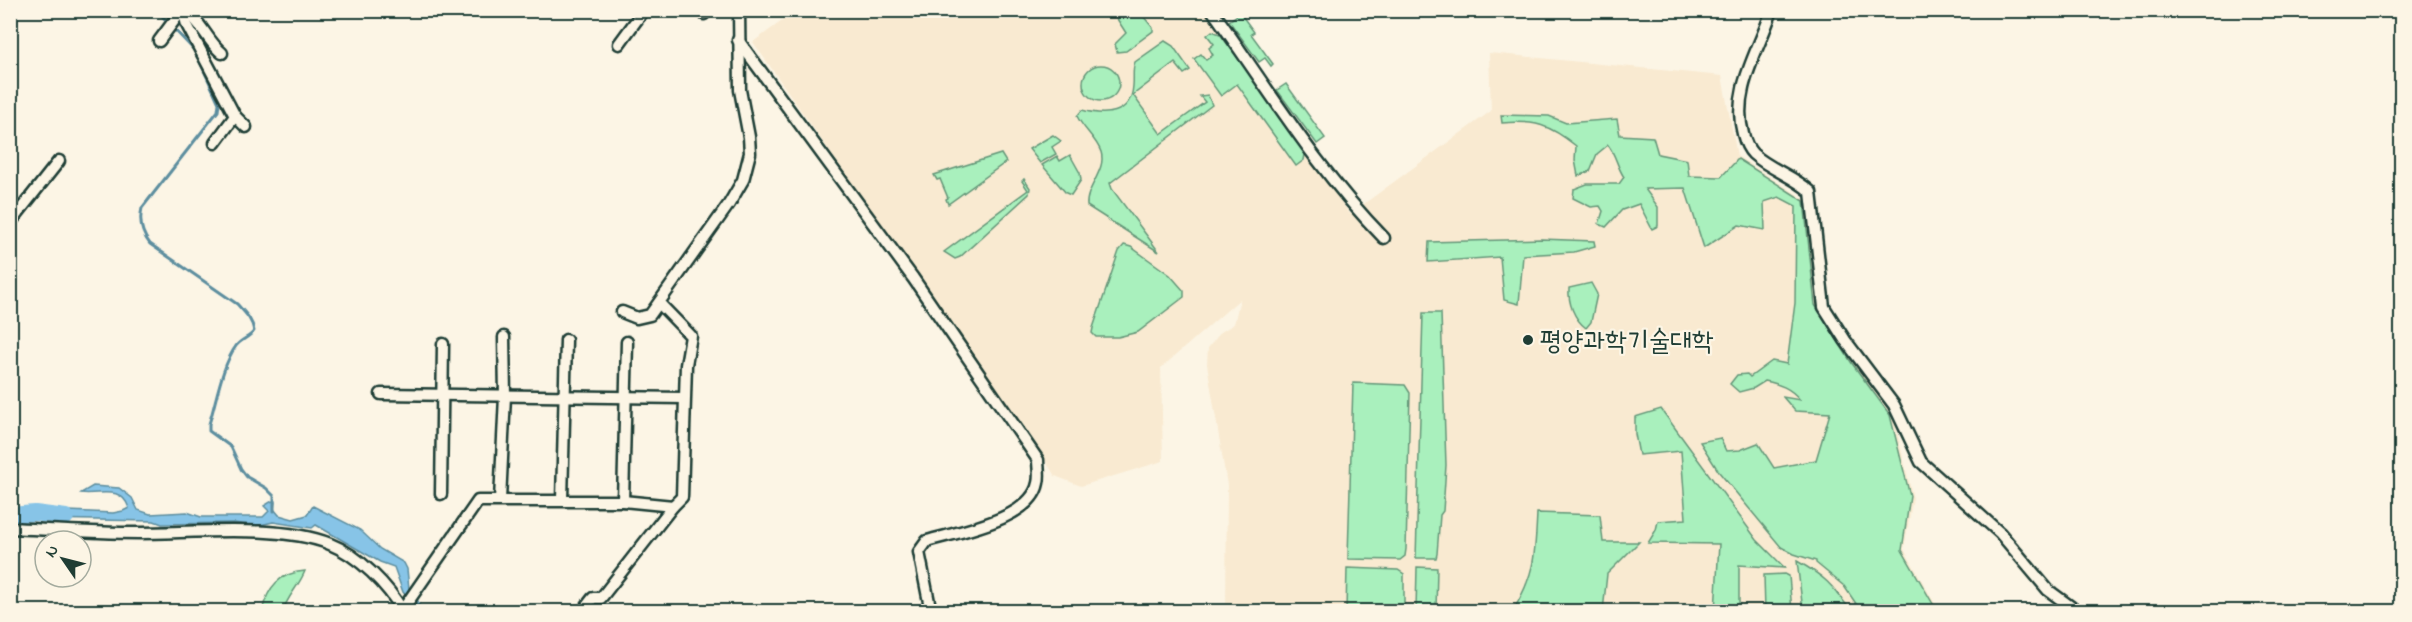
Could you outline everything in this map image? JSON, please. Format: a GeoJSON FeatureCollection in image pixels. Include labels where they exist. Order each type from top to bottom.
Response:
{"type":"FeatureCollection","features":[{"type":"Feature","properties":{"kind":"street"},"geometry":{"type":"LineString","coordinates":[[159,41],[183,10]]}},
{"type":"Feature","properties":{"kind":"street"},"geometry":{"type":"LineString","coordinates":[[183,10],[193,16],[222,53]]}},
{"type":"Feature","properties":{"kind":"street"},"geometry":{"type":"LineString","coordinates":[[183,10],[187,26],[235,116],[246,127]]}},
{"type":"Feature","properties":{"kind":"street"},"geometry":{"type":"LineString","coordinates":[[619,44],[644,10]]}},
{"type":"Feature","properties":{"kind":"street"},"geometry":{"type":"LineString","coordinates":[[622,312],[637,318],[650,315],[729,204],[743,180],[750,153],[740,90],[739,10]]}},
{"type":"Feature","properties":{"kind":"street"},"geometry":{"type":"LineString","coordinates":[[1212,10],[1324,169],[1384,238]]}},
{"type":"Feature","properties":{"kind":"street"},"geometry":{"type":"LineString","coordinates":[[1772,10],[1763,39],[1744,78],[1739,106],[1741,126],[1751,152],[1766,164],[1797,180],[1811,192],[1824,307],[1845,340],[1894,405],[1921,462],[2000,533],[2048,590],[2078,612]]}},
{"type":"Feature","properties":{"kind":"street"},"geometry":{"type":"LineString","coordinates":[[738,40],[817,144],[913,278],[1038,460],[1038,485],[1030,498],[1010,516],[927,541],[919,552],[931,612]]}},
{"type":"Feature","properties":{"kind":"street"},"geometry":{"type":"LineString","coordinates":[[215,143],[235,116]]}},
{"type":"Feature","properties":{"kind":"street"},"geometry":{"type":"LineString","coordinates":[[10,223],[59,160]]}},
{"type":"Feature","properties":{"kind":"street"},"geometry":{"type":"LineString","coordinates":[[582,612],[593,598],[601,598],[682,497],[684,398],[691,336],[659,303]]}},
{"type":"Feature","properties":{"kind":"street"},"geometry":{"type":"LineString","coordinates":[[500,500],[505,396],[504,337]]}},
{"type":"Feature","properties":{"kind":"street"},"geometry":{"type":"LineString","coordinates":[[562,500],[566,340]]}},
{"type":"Feature","properties":{"kind":"street"},"geometry":{"type":"LineString","coordinates":[[623,501],[627,342]]}},
{"type":"Feature","properties":{"kind":"street"},"geometry":{"type":"LineString","coordinates":[[441,494],[442,344]]}},
{"type":"Feature","properties":{"kind":"street"},"geometry":{"type":"LineString","coordinates":[[381,394],[684,398]]}},
{"type":"Feature","properties":{"kind":"street"},"geometry":{"type":"LineString","coordinates":[[10,528],[136,533],[268,532],[310,538],[331,544],[349,555],[388,588],[402,611],[478,501],[623,501],[673,506]]}},
{"type":"Feature","properties":{"kind":"shaded area","name":"평양과학기술대학"},"geometry":{"type":"Polygon","coordinates":[[[796,11],[1205,11],[1350,214],[1491,111],[1489,53],[1722,76],[1737,156],[1806,200],[1817,305],[1893,415],[1913,498],[1904,549],[1939,611],[1226,611],[1227,485],[1207,364],[1208,348],[1221,332],[1234,324],[1240,299],[1161,368],[1163,461],[1081,486],[1055,476],[753,42],[796,11]]]}},
{"type":"Feature","properties":{"kind":"green space"},"geometry":{"type":"Polygon","coordinates":[[[1112,11],[1139,11],[1153,31],[1126,51],[1117,52],[1115,44],[1126,33],[1112,11]]]}},
{"type":"Feature","properties":{"kind":"green space"},"geometry":{"type":"Polygon","coordinates":[[[1240,13],[1254,32],[1251,34],[1273,64],[1271,66],[1265,58],[1259,62],[1229,21],[1240,13]]]}},
{"type":"Feature","properties":{"kind":"green space"},"geometry":{"type":"Polygon","coordinates":[[[1212,31],[1220,34],[1306,150],[1304,160],[1296,166],[1237,84],[1221,96],[1194,59],[1201,54],[1206,60],[1213,55],[1209,48],[1214,44],[1207,35],[1212,31]]]}},
{"type":"Feature","properties":{"kind":"green space"},"geometry":{"type":"Polygon","coordinates":[[[1165,41],[1173,46],[1190,70],[1184,74],[1175,63],[1133,95],[1161,134],[1205,102],[1200,96],[1208,95],[1212,105],[1110,183],[1112,189],[1159,252],[1087,206],[1089,192],[1099,172],[1102,159],[1099,147],[1077,116],[1082,110],[1107,113],[1122,108],[1131,96],[1135,62],[1165,41]]]}},
{"type":"Feature","properties":{"kind":"green space"},"geometry":{"type":"Polygon","coordinates":[[[1101,65],[1113,71],[1119,83],[1113,95],[1101,101],[1089,95],[1083,83],[1089,71],[1101,65]]]}},
{"type":"Feature","properties":{"kind":"green space"},"geometry":{"type":"Polygon","coordinates":[[[1286,84],[1325,138],[1317,144],[1277,90],[1286,84]]]}},
{"type":"Feature","properties":{"kind":"green space"},"geometry":{"type":"Polygon","coordinates":[[[1501,115],[1549,116],[1566,123],[1617,119],[1620,135],[1653,137],[1658,154],[1687,160],[1689,176],[1721,177],[1738,159],[1804,201],[1815,305],[1851,362],[1890,415],[1910,496],[1902,550],[1937,611],[1861,611],[1844,586],[1816,561],[1781,547],[1719,472],[1700,442],[1720,438],[1726,451],[1740,450],[1758,443],[1774,468],[1816,460],[1830,413],[1795,411],[1783,397],[1800,400],[1796,396],[1784,387],[1765,381],[1754,388],[1739,392],[1730,384],[1737,375],[1747,374],[1750,377],[1772,361],[1787,364],[1795,303],[1796,206],[1779,197],[1764,202],[1765,230],[1739,225],[1704,248],[1685,188],[1645,189],[1658,207],[1658,226],[1652,229],[1639,204],[1622,210],[1606,227],[1599,224],[1603,211],[1600,206],[1591,207],[1573,198],[1574,189],[1587,184],[1619,184],[1624,177],[1608,145],[1597,154],[1590,171],[1578,176],[1575,160],[1576,146],[1542,125],[1524,122],[1502,123],[1501,115]]]}},
{"type":"Feature","properties":{"kind":"green space"},"geometry":{"type":"Polygon","coordinates":[[[1053,135],[1061,141],[1052,147],[1056,154],[1040,163],[1029,149],[1053,135]]]}},
{"type":"Feature","properties":{"kind":"green space"},"geometry":{"type":"Polygon","coordinates":[[[1001,154],[1006,162],[948,204],[946,199],[948,198],[940,179],[937,180],[934,175],[1001,154]]]}},
{"type":"Feature","properties":{"kind":"green space"},"geometry":{"type":"Polygon","coordinates":[[[1070,155],[1080,173],[1081,180],[1071,195],[1066,193],[1042,165],[1057,156],[1060,161],[1070,155]]]}},
{"type":"Feature","properties":{"kind":"green space"},"geometry":{"type":"Polygon","coordinates":[[[1024,179],[1030,188],[1029,194],[960,257],[955,259],[944,252],[1028,190],[1022,181],[1024,179]]]}},
{"type":"Feature","properties":{"kind":"green space"},"geometry":{"type":"Polygon","coordinates":[[[1541,239],[1594,241],[1595,246],[1574,252],[1523,255],[1519,304],[1504,300],[1500,257],[1428,262],[1429,242],[1541,239]]]}},
{"type":"Feature","properties":{"kind":"green space"},"geometry":{"type":"Polygon","coordinates":[[[1124,245],[1131,247],[1170,275],[1184,291],[1184,297],[1138,332],[1118,337],[1096,337],[1092,333],[1093,328],[1119,251],[1124,245]]]}},
{"type":"Feature","properties":{"kind":"green space"},"geometry":{"type":"Polygon","coordinates":[[[1591,283],[1597,294],[1591,322],[1586,328],[1578,320],[1573,310],[1569,288],[1591,283]]]}},
{"type":"Feature","properties":{"kind":"green space"},"geometry":{"type":"Polygon","coordinates":[[[1423,313],[1441,313],[1446,465],[1443,511],[1440,515],[1436,558],[1416,558],[1423,313]]]}},
{"type":"Feature","properties":{"kind":"green space"},"geometry":{"type":"Polygon","coordinates":[[[1353,383],[1405,385],[1410,393],[1406,549],[1405,556],[1400,560],[1349,559],[1348,557],[1353,383]]]}},
{"type":"Feature","properties":{"kind":"green space"},"geometry":{"type":"Polygon","coordinates":[[[1661,409],[1757,540],[1785,568],[1739,565],[1739,611],[1715,611],[1719,544],[1648,543],[1656,530],[1658,521],[1686,519],[1681,451],[1639,455],[1635,417],[1661,409]]]}},
{"type":"Feature","properties":{"kind":"green space"},"geometry":{"type":"Polygon","coordinates":[[[1537,513],[1600,515],[1603,542],[1639,542],[1607,574],[1603,611],[1513,611],[1530,575],[1536,541],[1537,513]]]}},
{"type":"Feature","properties":{"kind":"green space"},"geometry":{"type":"Polygon","coordinates":[[[1797,561],[1828,582],[1851,611],[1803,611],[1797,561]]]}},
{"type":"Feature","properties":{"kind":"green space"},"geometry":{"type":"Polygon","coordinates":[[[1417,567],[1437,568],[1436,611],[1416,611],[1417,567]]]}},
{"type":"Feature","properties":{"kind":"green space"},"geometry":{"type":"Polygon","coordinates":[[[1347,568],[1398,570],[1404,574],[1404,611],[1346,611],[1347,568]]]}},
{"type":"Feature","properties":{"kind":"green space"},"geometry":{"type":"Polygon","coordinates":[[[305,571],[283,611],[262,611],[271,588],[276,583],[288,575],[305,571]]]}},
{"type":"Feature","properties":{"kind":"green space"},"geometry":{"type":"Polygon","coordinates":[[[1785,574],[1789,576],[1792,611],[1765,611],[1764,575],[1785,574]]]}},
{"type":"Feature","properties":{"kind":"water"},"geometry":{"type":"Polygon","coordinates":[[[93,486],[119,488],[132,498],[138,510],[150,514],[187,512],[201,517],[263,517],[269,511],[264,506],[272,501],[275,502],[274,509],[279,515],[293,519],[307,515],[313,506],[360,530],[380,549],[404,563],[407,569],[409,589],[418,601],[421,611],[416,611],[403,592],[394,567],[380,562],[316,525],[312,528],[273,522],[256,526],[234,523],[162,524],[154,521],[40,519],[47,510],[113,513],[129,508],[121,496],[115,493],[81,493],[93,486]]]}},
{"type":"Feature","properties":{"kind":"waterway"},"geometry":{"type":"LineString","coordinates":[[156,10],[169,23]]}},
{"type":"Feature","properties":{"kind":"waterway"},"geometry":{"type":"LineString","coordinates":[[173,28],[195,51],[219,103],[218,111],[142,208],[142,227],[150,244],[237,304],[252,323],[254,331],[236,346],[227,363],[209,431],[231,447],[247,477],[266,488],[274,496],[274,511]]}},
{"type":"Feature","properties":{"kind":"waterway"},"geometry":{"type":"LineString","coordinates":[[10,515],[35,513],[66,517]]}},
{"type":"Feature","properties":{"kind":"place","name":"평양과학기술대학"},"geometry":{"type":"Point","coordinates":[1528,340]}}]}
